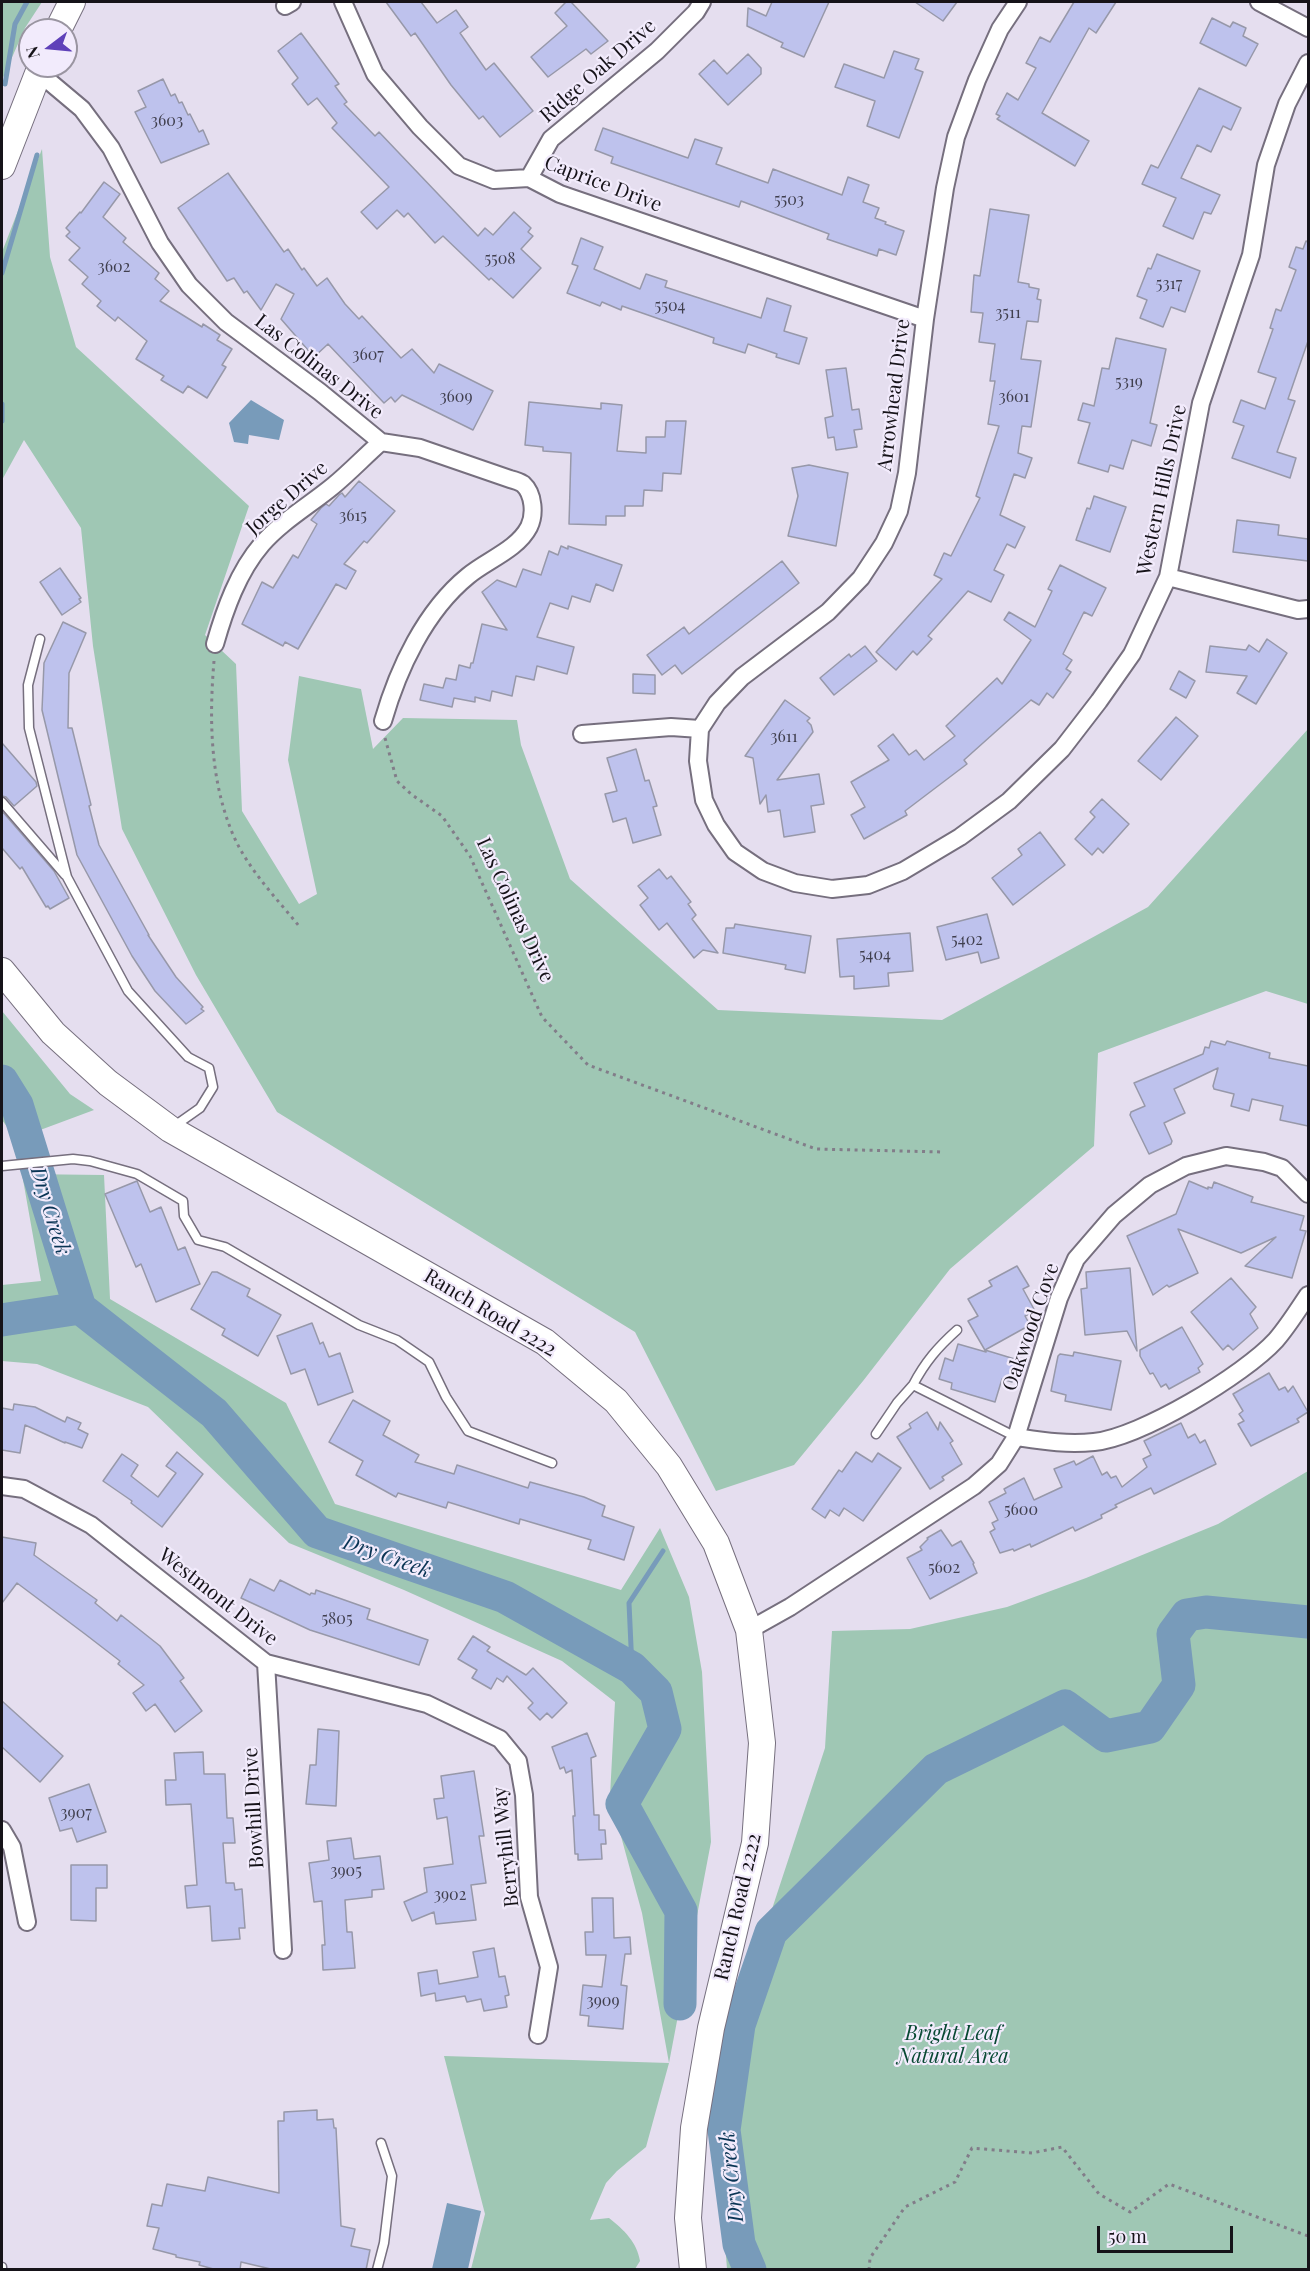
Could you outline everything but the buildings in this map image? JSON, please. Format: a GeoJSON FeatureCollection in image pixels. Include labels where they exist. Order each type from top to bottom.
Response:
{"type":"FeatureCollection","features":[{"type":"Feature","properties":{"kind":"main road"},"geometry":{"type":"LineString","coordinates":[[64,18],[72,2]]}},
{"type":"Feature","properties":{"kind":"main road"},"geometry":{"type":"LineString","coordinates":[[2,166],[36,78]]}},
{"type":"Feature","properties":{"kind":"main road","name":"Ranch Road 2222"},"geometry":{"type":"LineString","coordinates":[[2,971],[54,1033],[108,1083],[170,1129],[545,1342],[616,1401],[669,1466],[716,1542],[749,1630],[762,1743],[755,1843],[711,2028],[694,2128],[688,2217],[693,2270]]}},
{"type":"Feature","properties":{"kind":"street","name":"Caprice Drive"},"geometry":{"type":"LineString","coordinates":[[343,2],[375,74],[420,127],[459,166],[494,180],[529,178],[560,194],[924,319]]}},
{"type":"Feature","properties":{"kind":"street","name":"Ridge Oak Drive"},"geometry":{"type":"LineString","coordinates":[[529,178],[551,139],[657,51],[696,12],[702,2]]}},
{"type":"Feature","properties":{"kind":"street","name":"Arrowhead Drive"},"geometry":{"type":"LineString","coordinates":[[700,729],[717,703],[742,677],[828,612],[861,579],[884,543],[899,512],[907,473],[924,319],[945,188],[956,137],[981,69],[1000,29],[1018,2]]}},
{"type":"Feature","properties":{"kind":"street"},"geometry":{"type":"LineString","coordinates":[[1260,2],[1308,28]]}},
{"type":"Feature","properties":{"kind":"street","name":"Western Hills Drive"},"geometry":{"type":"LineString","coordinates":[[700,729],[698,761],[704,800],[716,825],[735,852],[763,871],[795,883],[832,889],[868,885],[903,871],[960,837],[1009,801],[1062,749],[1132,654],[1168,577],[1201,403],[1251,255],[1266,165],[1287,104],[1308,63]]}},
{"type":"Feature","properties":{"kind":"street","name":"Las Colinas Drive"},"geometry":{"type":"LineString","coordinates":[[49,78],[82,109],[111,148],[160,243],[189,285],[226,322],[381,441],[420,448],[523,484],[532,499],[533,515],[528,528],[513,544],[468,575],[445,599],[427,624],[402,668],[390,696],[383,722]]}},
{"type":"Feature","properties":{"kind":"street","name":"Jorge Drive"},"geometry":{"type":"LineString","coordinates":[[215,644],[225,611],[242,574],[261,544],[285,522],[334,485],[381,441]]}},
{"type":"Feature","properties":{"kind":"street"},"geometry":{"type":"LineString","coordinates":[[1168,577],[1298,610],[1308,609]]}},
{"type":"Feature","properties":{"kind":"street"},"geometry":{"type":"LineString","coordinates":[[582,734],[671,727],[700,729]]}},
{"type":"Feature","properties":{"kind":"street","name":"Oakwood Cove"},"geometry":{"type":"LineString","coordinates":[[749,1630],[790,1607],[974,1486],[999,1464],[1016,1437],[1059,1298],[1076,1259],[1114,1215],[1150,1185],[1186,1166],[1226,1156],[1264,1162],[1282,1168],[1307,1189]]}},
{"type":"Feature","properties":{"kind":"street"},"geometry":{"type":"LineString","coordinates":[[1016,1437],[1065,1444],[1096,1442],[1128,1433],[1177,1409],[1240,1372],[1276,1339],[1308,1295]]}},
{"type":"Feature","properties":{"kind":"street","name":"Westmont Drive"},"geometry":{"type":"LineString","coordinates":[[2,1486],[24,1489],[91,1525],[266,1663],[427,1704]]}},
{"type":"Feature","properties":{"kind":"street","name":"Bowhill Drive"},"geometry":{"type":"LineString","coordinates":[[266,1663],[283,1950]]}},
{"type":"Feature","properties":{"kind":"street","name":"Berryhill Way"},"geometry":{"type":"LineString","coordinates":[[427,1704],[500,1739],[518,1761],[524,1795],[530,1897],[549,1967],[538,2035]]}},
{"type":"Feature","properties":{"kind":"street"},"geometry":{"type":"LineString","coordinates":[[2,1830],[12,1847],[27,1922]]}},
{"type":"Feature","properties":{"kind":"lane"},"geometry":{"type":"LineString","coordinates":[[40,639],[28,686],[29,728],[67,877]]}},
{"type":"Feature","properties":{"kind":"lane"},"geometry":{"type":"LineString","coordinates":[[2,802],[67,877],[128,991],[188,1057],[209,1068],[213,1087],[200,1108],[170,1129]]}},
{"type":"Feature","properties":{"kind":"lane"},"geometry":{"type":"LineString","coordinates":[[2,1166],[73,1159],[137,1173],[183,1201],[184,1216],[198,1240],[225,1246],[359,1325],[398,1340],[429,1362],[446,1396],[468,1431],[552,1464]]}},
{"type":"Feature","properties":{"kind":"lane"},"geometry":{"type":"LineString","coordinates":[[876,1434],[897,1403],[913,1385],[924,1364],[957,1330]]}},
{"type":"Feature","properties":{"kind":"lane"},"geometry":{"type":"LineString","coordinates":[[913,1385],[1016,1437]]}},
{"type":"Feature","properties":{"kind":"lane"},"geometry":{"type":"LineString","coordinates":[[377,2270],[384,2243],[392,2176],[381,2143]]}},
{"type":"Feature","properties":{"kind":"path"},"geometry":{"type":"LineString","coordinates":[[215,644],[211,699],[212,751],[220,796],[234,838],[256,873],[299,926]]}},
{"type":"Feature","properties":{"kind":"path","name":"Las Colinas Drive"},"geometry":{"type":"LineString","coordinates":[[383,722],[386,746],[397,781],[442,816],[470,856],[542,1017],[588,1065],[816,1149],[943,1152]]}},
{"type":"Feature","properties":{"kind":"path"},"geometry":{"type":"LineString","coordinates":[[869,2270],[870,2258],[905,2207],[955,2182],[972,2148],[1032,2153],[1062,2147],[1099,2194],[1130,2212],[1169,2184],[1308,2236]]}},
{"type":"Feature","properties":{"kind":"green space"},"geometry":{"type":"Polygon","coordinates":[[[2,2],[42,2],[32,18],[18,18],[18,44],[2,80],[2,2]]]}},
{"type":"Feature","properties":{"kind":"green space"},"geometry":{"type":"Polygon","coordinates":[[[42,149],[50,257],[76,347],[249,506],[205,635],[236,664],[242,811],[299,904],[317,894],[288,760],[299,676],[361,689],[373,749],[403,718],[517,720],[521,745],[570,879],[718,1010],[942,1020],[1148,907],[1308,729],[1308,1004],[1266,991],[1098,1053],[1094,1146],[950,1269],[794,1465],[716,1491],[635,1332],[277,1112],[196,975],[122,829],[93,646],[81,528],[24,440],[2,480],[2,252],[42,149]]]}},
{"type":"Feature","properties":{"kind":"green space"},"geometry":{"type":"Polygon","coordinates":[[[2,1011],[70,1094],[94,1110],[16,1139],[2,1120],[2,1011]]]}},
{"type":"Feature","properties":{"kind":"green space"},"geometry":{"type":"Polygon","coordinates":[[[22,1174],[104,1175],[110,1299],[286,1403],[335,1504],[621,1590],[660,1528],[689,1597],[702,1672],[711,1842],[669,2063],[642,1913],[610,1796],[615,1702],[562,1661],[404,1590],[289,1543],[148,1407],[37,1364],[2,1361],[2,1285],[41,1281],[22,1174]]]}},
{"type":"Feature","properties":{"kind":"green space","name":"Bright Leaf Natural Area"},"geometry":{"type":"Polygon","coordinates":[[[1308,1471],[1308,2269],[727,2269],[721,2192],[731,2066],[773,1906],[825,1748],[832,1631],[910,1629],[1007,1607],[1086,1578],[1218,1524],[1308,1471]]]}},
{"type":"Feature","properties":{"kind":"green space"},"geometry":{"type":"Polygon","coordinates":[[[444,2056],[669,2063],[646,2147],[606,2183],[590,2220],[609,2218],[625,2232],[633,2242],[640,2261],[635,2269],[471,2269],[485,2214],[444,2056]]]}},
{"type":"Feature","properties":{"kind":"water"},"geometry":{"type":"Polygon","coordinates":[[[251,400],[284,420],[279,440],[249,435],[248,444],[234,442],[229,423],[251,400]]]}},
{"type":"Feature","properties":{"kind":"water"},"geometry":{"type":"Polygon","coordinates":[[[447,2203],[481,2211],[468,2269],[432,2269],[447,2203]]]}},
{"type":"Feature","properties":{"kind":"waterway"},"geometry":{"type":"LineString","coordinates":[[5,84],[15,24],[27,2]]}},
{"type":"Feature","properties":{"kind":"waterway"},"geometry":{"type":"LineString","coordinates":[[2,273],[37,155]]}},
{"type":"Feature","properties":{"kind":"waterway"},"geometry":{"type":"LineString","coordinates":[[2,404],[2,421]]}},
{"type":"Feature","properties":{"kind":"waterway","name":"Dry Creek"},"geometry":{"type":"LineString","coordinates":[[2,1081],[17,1105],[80,1308],[214,1413],[317,1532],[505,1597],[632,1668],[656,1692],[665,1729],[622,1804],[681,1911],[680,2004]]}},
{"type":"Feature","properties":{"kind":"waterway"},"geometry":{"type":"LineString","coordinates":[[2,1320],[80,1308]]}},
{"type":"Feature","properties":{"kind":"waterway"},"geometry":{"type":"LineString","coordinates":[[632,1668],[629,1603],[663,1551]]}},
{"type":"Feature","properties":{"kind":"waterway"},"geometry":{"type":"LineString","coordinates":[[750,2270],[739,2244],[724,2130],[739,2025],[771,1932],[936,1769],[1065,1706],[1106,1736],[1150,1727],[1179,1685],[1173,1634],[1187,1615],[1206,1612],[1308,1622]]}}]}
